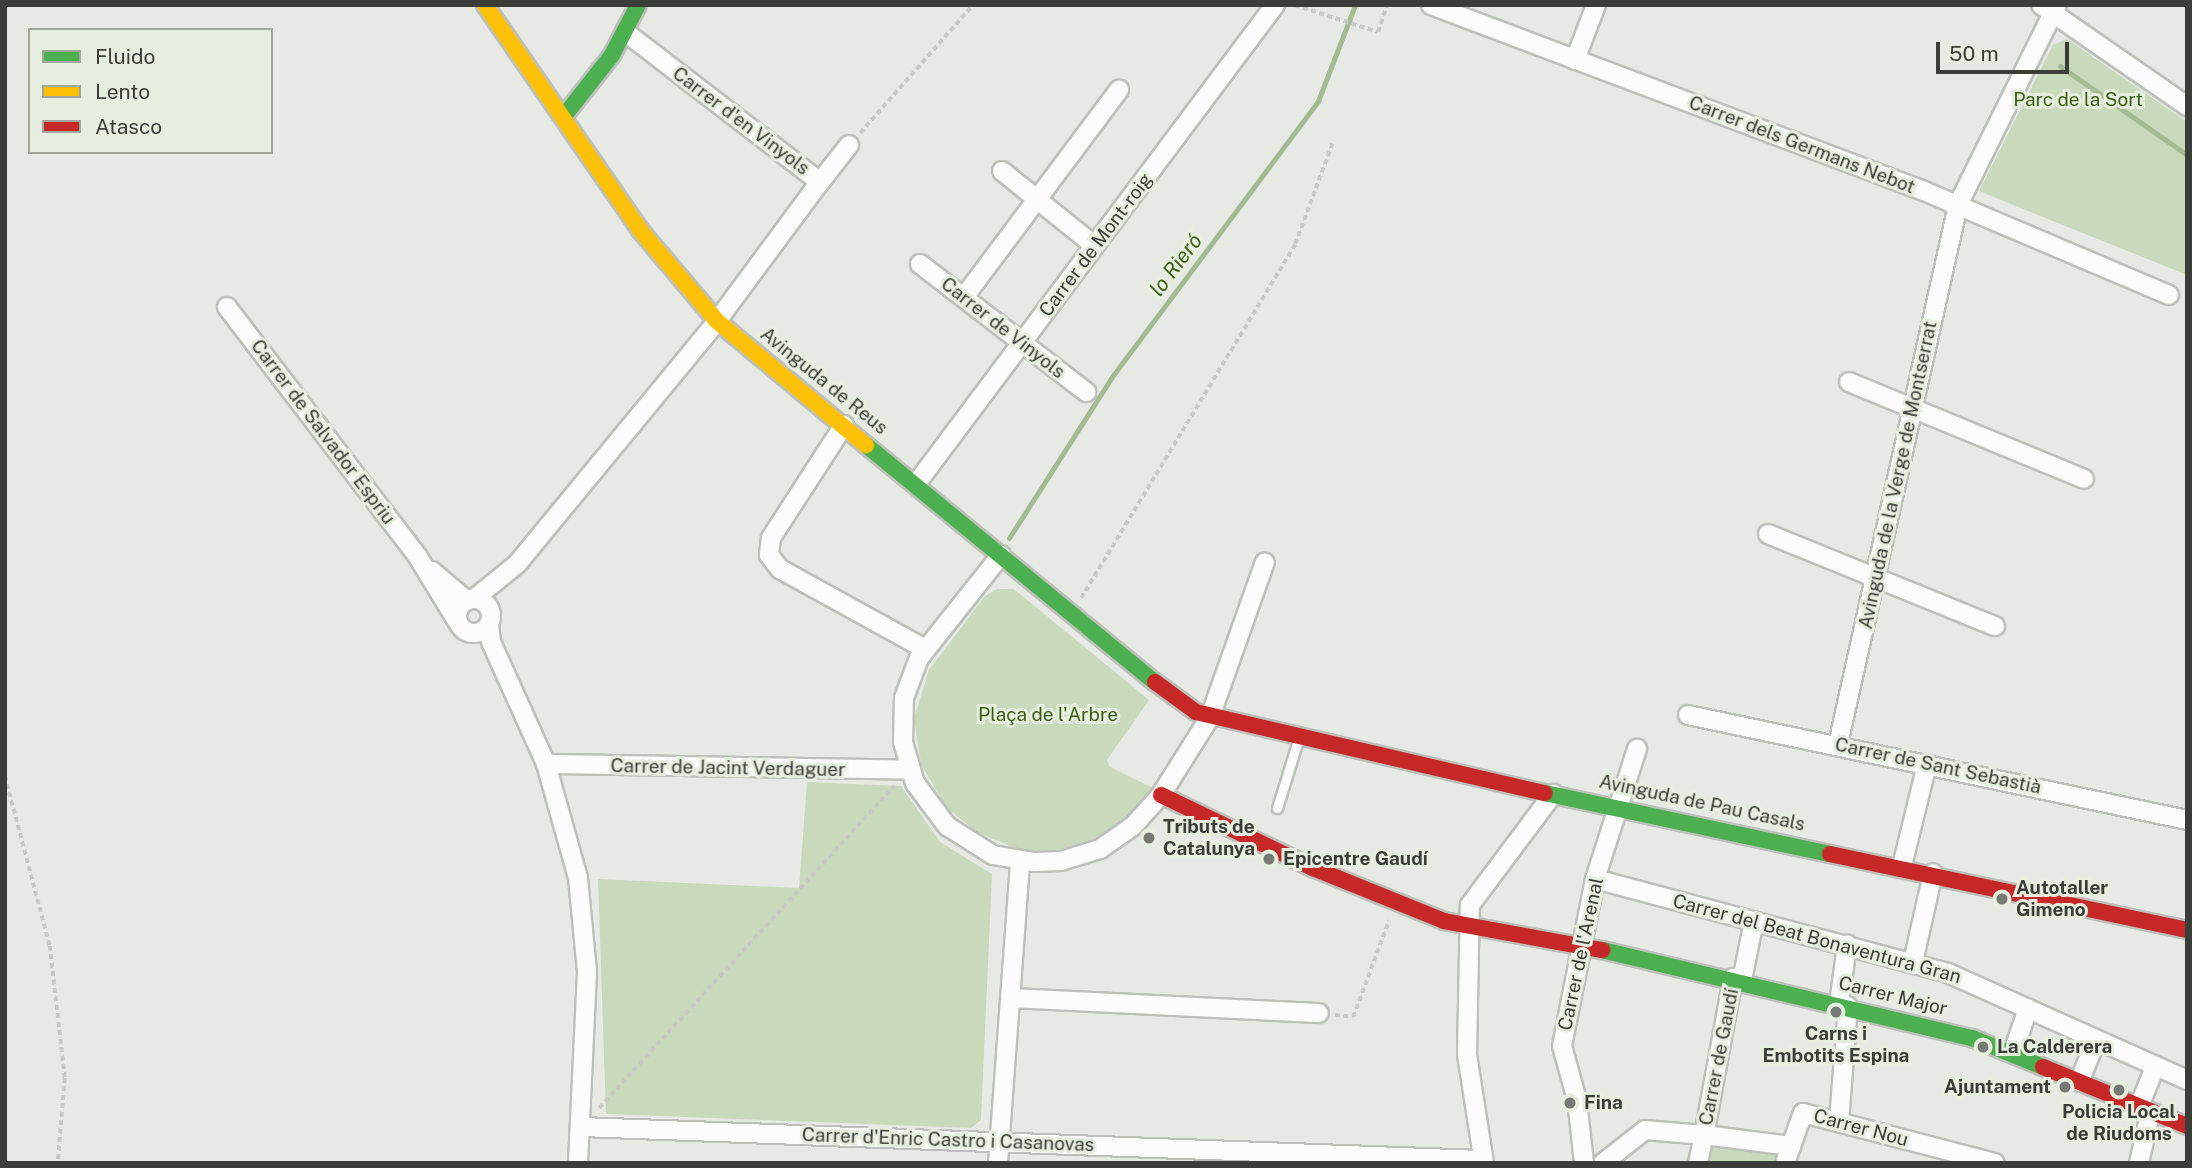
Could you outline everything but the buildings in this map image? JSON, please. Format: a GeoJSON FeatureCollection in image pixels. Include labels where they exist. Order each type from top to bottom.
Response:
{"type":"FeatureCollection","features":[{"type":"Feature","properties":{"kind":"street","name":"Avinguda de Reus"},"geometry":{"type":"LineString","coordinates":[[485,5],[565,116],[640,230],[717,321],[1169,694],[1210,717]]}},
{"type":"Feature","properties":{"kind":"street"},"geometry":{"type":"LineString","coordinates":[[565,116],[625,32],[638,5]]}},
{"type":"Feature","properties":{"kind":"street","name":"Carrer de Mont-roig"},"geometry":{"type":"LineString","coordinates":[[916,484],[1275,5]]}},
{"type":"Feature","properties":{"kind":"street","name":"Carrer dels Germans Nebot"},"geometry":{"type":"LineString","coordinates":[[1431,5],[1958,205],[2169,295]]}},
{"type":"Feature","properties":{"kind":"street"},"geometry":{"type":"LineString","coordinates":[[1575,60],[1596,5]]}},
{"type":"Feature","properties":{"kind":"street"},"geometry":{"type":"LineString","coordinates":[[2050,8],[2187,106]]}},
{"type":"Feature","properties":{"kind":"street","name":"Avinguda de la Verge de Montserrat"},"geometry":{"type":"LineString","coordinates":[[1838,744],[1958,205],[2050,8]]}},
{"type":"Feature","properties":{"kind":"street","name":"Carrer d'en Vinyols"},"geometry":{"type":"LineString","coordinates":[[517,564],[717,321],[820,182],[625,32]]}},
{"type":"Feature","properties":{"kind":"street"},"geometry":{"type":"LineString","coordinates":[[964,297],[1119,90]]}},
{"type":"Feature","properties":{"kind":"street"},"geometry":{"type":"LineString","coordinates":[[820,182],[849,145]]}},
{"type":"Feature","properties":{"kind":"street"},"geometry":{"type":"LineString","coordinates":[[1002,171],[1095,246]]}},
{"type":"Feature","properties":{"kind":"street","name":"Carrer de Vinyols"},"geometry":{"type":"LineString","coordinates":[[920,264],[1086,391]]}},
{"type":"Feature","properties":{"kind":"street","name":"Carrer de Salvador Espriu"},"geometry":{"type":"LineString","coordinates":[[227,307],[418,558],[517,704]]}},
{"type":"Feature","properties":{"kind":"street"},"geometry":{"type":"LineString","coordinates":[[1849,382],[2084,479]]}},
{"type":"Feature","properties":{"kind":"street"},"geometry":{"type":"LineString","coordinates":[[844,425],[771,538],[769,555],[780,569],[925,649]]}},
{"type":"Feature","properties":{"kind":"street"},"geometry":{"type":"LineString","coordinates":[[1768,534],[1996,626]]}},
{"type":"Feature","properties":{"kind":"street"},"geometry":{"type":"LineString","coordinates":[[1000,555],[925,649],[903,706],[909,770],[947,826],[981,849],[1020,861],[1061,861],[1100,849],[1133,826],[1161,795],[1210,717],[1265,562]]}},
{"type":"Feature","properties":{"kind":"street","name":"Carrer de Salvador Espriu"},"geometry":{"type":"LineString","coordinates":[[418,558],[490,619],[517,704],[546,764],[568,830],[584,926],[578,1163]]}},
{"type":"Feature","properties":{"kind":"street"},"geometry":{"type":"LineString","coordinates":[[517,564],[490,619],[479,633],[462,626],[470,600],[517,564]]}},
{"type":"Feature","properties":{"kind":"street","name":"Carrer de Sant Sebastià"},"geometry":{"type":"LineString","coordinates":[[1688,715],[1838,744],[2187,820]]}},
{"type":"Feature","properties":{"kind":"street","name":"Avinguda de Pau Casals"},"geometry":{"type":"LineString","coordinates":[[1210,717],[1553,794],[1902,866],[2187,930]]}},
{"type":"Feature","properties":{"kind":"street","name":"Carrer de l'Arenal"},"geometry":{"type":"LineString","coordinates":[[1584,1163],[1577,1100],[1562,1052],[1579,949],[1595,879],[1616,806],[1637,749]]}},
{"type":"Feature","properties":{"kind":"street","name":"Carrer de Jacint Verdaguer"},"geometry":{"type":"LineString","coordinates":[[546,764],[909,770]]}},
{"type":"Feature","properties":{"kind":"street"},"geometry":{"type":"LineString","coordinates":[[1902,866],[1927,764]]}},
{"type":"Feature","properties":{"kind":"street"},"geometry":{"type":"LineString","coordinates":[[1483,1161],[1468,1071],[1468,926],[1481,885],[1553,794]]}},
{"type":"Feature","properties":{"kind":"street","name":"Carrer Major"},"geometry":{"type":"LineString","coordinates":[[1161,795],[1395,902],[1468,926],[1579,949],[1583,945],[1738,979],[2014,1052],[2144,1111],[2187,1126]]}},
{"type":"Feature","properties":{"kind":"street"},"geometry":{"type":"LineString","coordinates":[[998,1163],[1020,861]]}},
{"type":"Feature","properties":{"kind":"street"},"geometry":{"type":"LineString","coordinates":[[1913,962],[1933,873]]}},
{"type":"Feature","properties":{"kind":"street","name":"Carrer del Beat Bonaventura Gran"},"geometry":{"type":"LineString","coordinates":[[1595,879],[1913,962],[2028,1009],[2095,1043],[2187,1080]]}},
{"type":"Feature","properties":{"kind":"street","name":"Carrer de Gaudí"},"geometry":{"type":"LineString","coordinates":[[1698,1163],[1738,979],[1754,920]]}},
{"type":"Feature","properties":{"kind":"street"},"geometry":{"type":"LineString","coordinates":[[1839,1122],[1847,945]]}},
{"type":"Feature","properties":{"kind":"street"},"geometry":{"type":"LineString","coordinates":[[1010,998],[1319,1013]]}},
{"type":"Feature","properties":{"kind":"street"},"geometry":{"type":"LineString","coordinates":[[2014,1052],[2028,1009]]}},
{"type":"Feature","properties":{"kind":"street"},"geometry":{"type":"LineString","coordinates":[[2079,1082],[2095,1043]]}},
{"type":"Feature","properties":{"kind":"street"},"geometry":{"type":"LineString","coordinates":[[2139,1163],[2144,1111],[2155,1067]]}},
{"type":"Feature","properties":{"kind":"street","name":"Carrer Nou"},"geometry":{"type":"LineString","coordinates":[[1788,1155],[1803,1113],[1995,1163]]}},
{"type":"Feature","properties":{"kind":"street","name":"Carrer d'Enric Castro i Casanovas"},"geometry":{"type":"LineString","coordinates":[[580,1127],[999,1142],[1327,1158],[1483,1161]]}},
{"type":"Feature","properties":{"kind":"street"},"geometry":{"type":"LineString","coordinates":[[1603,1163],[1645,1130],[1704,1135],[1788,1155]]}},
{"type":"Feature","properties":{"kind":"lane"},"geometry":{"type":"LineString","coordinates":[[1277,808],[1298,738]]}},
{"type":"Feature","properties":{"kind":"path"},"geometry":{"type":"LineString","coordinates":[[849,145],[973,5]]}},
{"type":"Feature","properties":{"kind":"path"},"geometry":{"type":"LineString","coordinates":[[1296,5],[1378,32],[1387,5]]}},
{"type":"Feature","properties":{"kind":"path"},"geometry":{"type":"LineString","coordinates":[[1071,615],[1295,244],[1333,142]]}},
{"type":"Feature","properties":{"kind":"path"},"geometry":{"type":"LineString","coordinates":[[580,1127],[909,770]]}},
{"type":"Feature","properties":{"kind":"path"},"geometry":{"type":"LineString","coordinates":[[5,776],[50,946],[65,1078],[58,1163]]}},
{"type":"Feature","properties":{"kind":"path"},"geometry":{"type":"LineString","coordinates":[[1319,1013],[1353,1017],[1395,902]]}},
{"type":"Feature","properties":{"kind":"green space","name":"Parc de la Sort"},"geometry":{"type":"Polygon","coordinates":[[[2067,39],[2187,122],[2187,275],[1979,191],[2053,45],[2067,39]]]}},
{"type":"Feature","properties":{"kind":"green space","name":"Plaça de l'Arbre"},"geometry":{"type":"Polygon","coordinates":[[[997,589],[1014,589],[1149,700],[1107,760],[1110,767],[1153,788],[1116,826],[1075,849],[1022,851],[977,832],[946,807],[921,764],[914,718],[929,670],[985,596],[997,589]]]}},
{"type":"Feature","properties":{"kind":"green space"},"geometry":{"type":"Polygon","coordinates":[[[807,782],[901,786],[940,842],[992,874],[981,1120],[971,1128],[606,1114],[598,879],[799,888],[807,782]]]}},
{"type":"Feature","properties":{"kind":"green space"},"geometry":{"type":"Polygon","coordinates":[[[1699,1121],[1796,1139],[1789,1163],[1685,1163],[1699,1121]]]}},
{"type":"Feature","properties":{"kind":"waterway","name":"lo Rieró"},"geometry":{"type":"LineString","coordinates":[[1009,538],[1114,374],[1318,101],[1355,5]]}},
{"type":"Feature","properties":{"kind":"waterway"},"geometry":{"type":"LineString","coordinates":[[2060,66],[2187,155]]}},
{"type":"Feature","properties":{"kind":"traffic: fast"},"geometry":{"type":"LineString","coordinates":[[564,116],[612,55],[638,5]]}},
{"type":"Feature","properties":{"kind":"traffic: fast"},"geometry":{"type":"LineString","coordinates":[[866,445],[1155,682]]}},
{"type":"Feature","properties":{"kind":"traffic: fast"},"geometry":{"type":"LineString","coordinates":[[1545,793],[1830,854]]}},
{"type":"Feature","properties":{"kind":"traffic: fast"},"geometry":{"type":"LineString","coordinates":[[1602,950],[1972,1038],[2043,1067]]}},
{"type":"Feature","properties":{"kind":"traffic: slow"},"geometry":{"type":"LineString","coordinates":[[485,5],[640,230],[717,321],[866,445]]}},
{"type":"Feature","properties":{"kind":"traffic: jam"},"geometry":{"type":"LineString","coordinates":[[1155,682],[1196,712],[1545,793]]}},
{"type":"Feature","properties":{"kind":"traffic: jam"},"geometry":{"type":"LineString","coordinates":[[1161,795],[1313,868],[1444,921],[1602,950]]}},
{"type":"Feature","properties":{"kind":"traffic: jam"},"geometry":{"type":"LineString","coordinates":[[1830,854],[2187,930]]}},
{"type":"Feature","properties":{"kind":"traffic: jam"},"geometry":{"type":"LineString","coordinates":[[2043,1067],[2187,1126]]}},
{"type":"Feature","properties":{"kind":"place","name":"Tributs de Catalunya"},"geometry":{"type":"Point","coordinates":[1149,838]}},
{"type":"Feature","properties":{"kind":"place","name":"Epicentre Gaudí"},"geometry":{"type":"Point","coordinates":[1269,859]}},
{"type":"Feature","properties":{"kind":"place","name":"Autotaller Gimeno"},"geometry":{"type":"Point","coordinates":[2002,899]}},
{"type":"Feature","properties":{"kind":"place","name":"Carns i Embotits Espina"},"geometry":{"type":"Point","coordinates":[1836,1012]}},
{"type":"Feature","properties":{"kind":"place","name":"La Calderera"},"geometry":{"type":"Point","coordinates":[1983,1047]}},
{"type":"Feature","properties":{"kind":"place","name":"Ajuntament"},"geometry":{"type":"Point","coordinates":[2065,1087]}},
{"type":"Feature","properties":{"kind":"place","name":"Policia Local de Riudoms"},"geometry":{"type":"Point","coordinates":[2119,1090]}},
{"type":"Feature","properties":{"kind":"place","name":"Fina"},"geometry":{"type":"Point","coordinates":[1570,1103]}}]}
